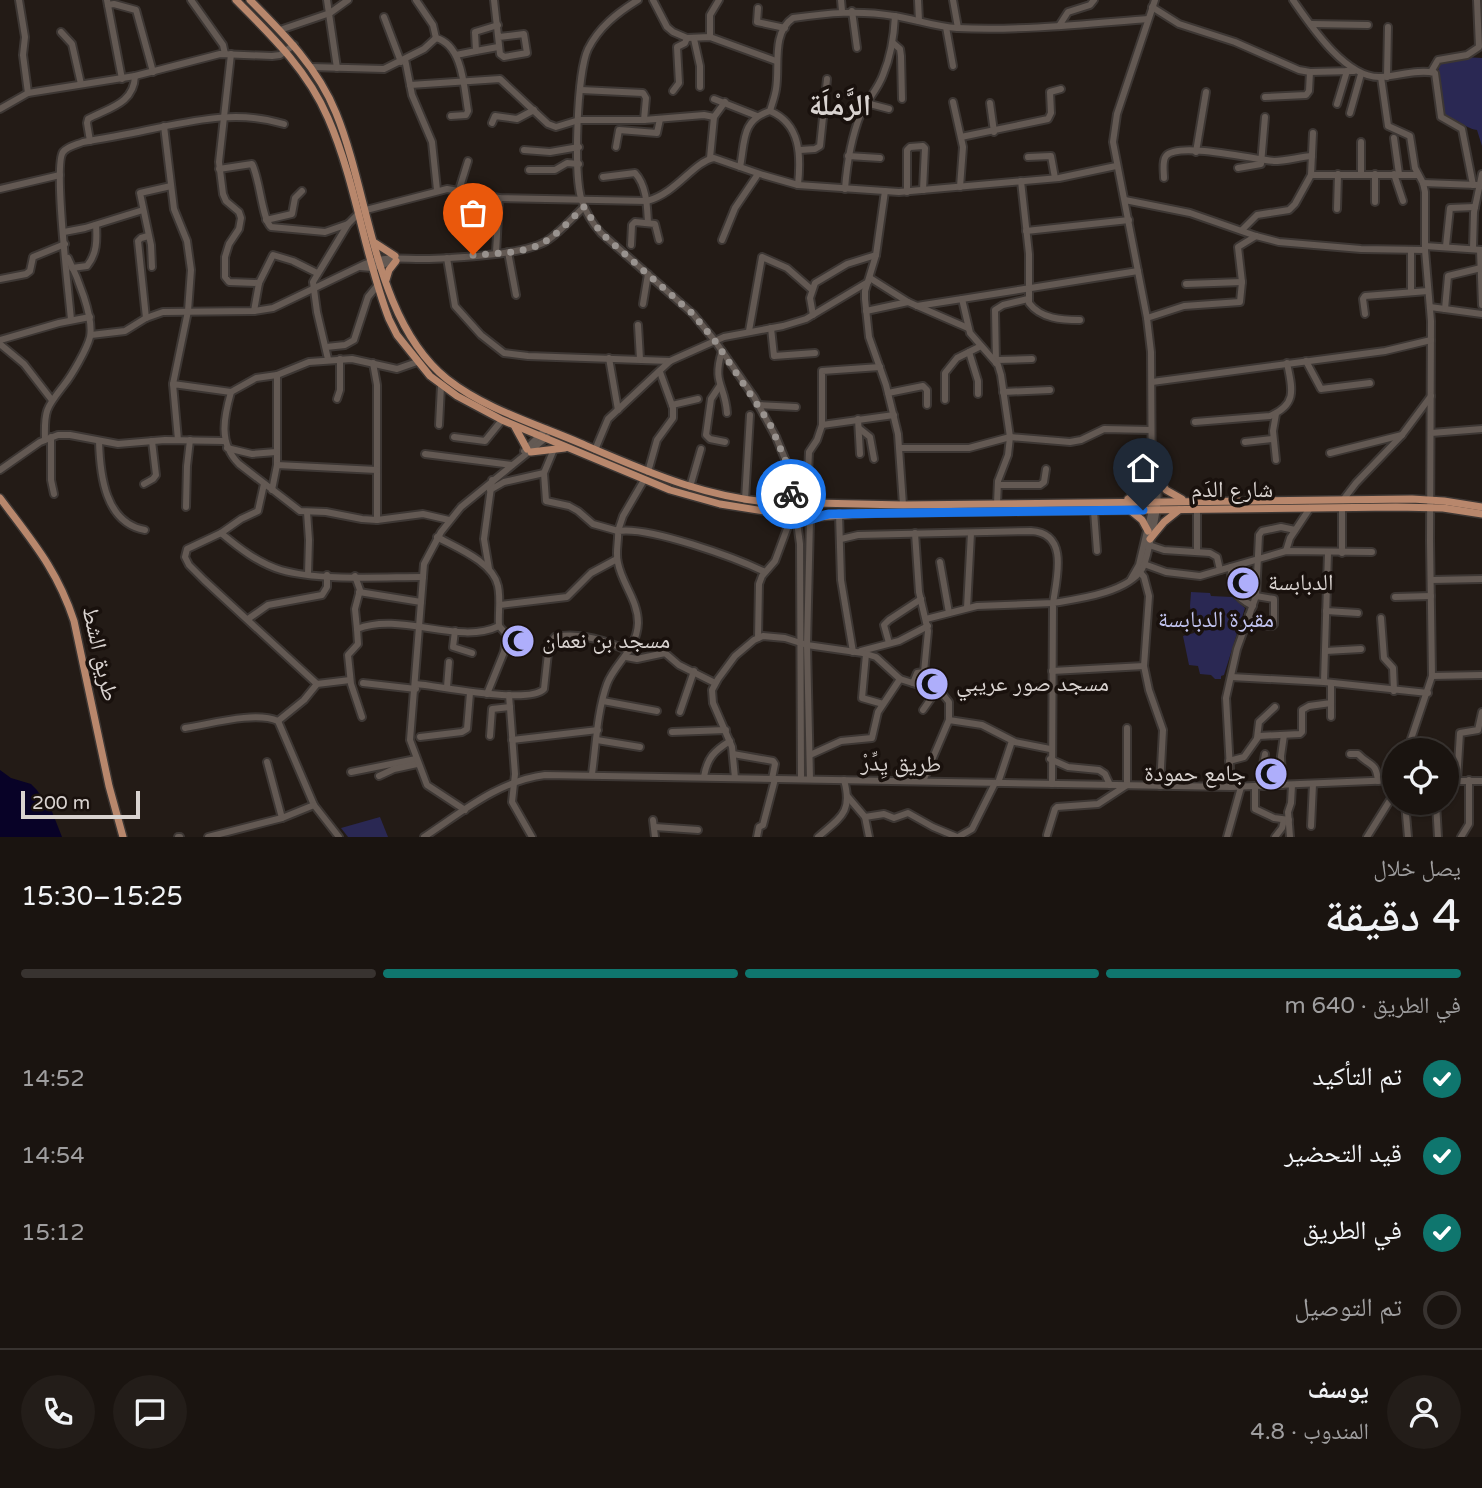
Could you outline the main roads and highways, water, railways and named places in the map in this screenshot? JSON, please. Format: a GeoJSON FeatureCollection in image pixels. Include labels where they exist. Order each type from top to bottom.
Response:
{"type":"FeatureCollection","features":[{"type":"Feature","properties":{"kind":"main road"},"geometry":{"type":"LineString","coordinates":[[236,0],[286,51],[305,76],[328,117],[377,286],[397,335],[417,362],[441,386],[502,420],[644,480],[720,504],[793,518],[812,518],[816,510],[815,503],[805,494],[790,500],[745,500],[690,487],[648,472],[480,400],[446,378],[425,356],[404,326],[393,303],[336,112],[294,45],[250,0]]}},
{"type":"Feature","properties":{"kind":"main road"},"geometry":{"type":"LineString","coordinates":[[375,243],[398,258],[389,270],[386,280]]}},
{"type":"Feature","properties":{"kind":"main road"},"geometry":{"type":"LineString","coordinates":[[512,424],[529,450],[566,448]]}},
{"type":"Feature","properties":{"kind":"main road"},"geometry":{"type":"LineString","coordinates":[[1120,502],[1140,493],[1154,477],[1170,493],[1185,501]]}},
{"type":"Feature","properties":{"kind":"main road","name":"طريق الشط"},"geometry":{"type":"LineString","coordinates":[[0,498],[45,557],[66,597],[74,621],[109,786],[123,837]]}},
{"type":"Feature","properties":{"kind":"main road"},"geometry":{"type":"LineString","coordinates":[[790,500],[793,518]]}},
{"type":"Feature","properties":{"kind":"main road","name":"شارع الدَم"},"geometry":{"type":"LineString","coordinates":[[815,503],[903,505],[1185,501],[1430,503],[1482,507]]}},
{"type":"Feature","properties":{"kind":"main road","name":"شارع الدَم"},"geometry":{"type":"LineString","coordinates":[[1430,503],[1482,514]]}},
{"type":"Feature","properties":{"kind":"main road","name":"شارع الدَم"},"geometry":{"type":"LineString","coordinates":[[812,518],[839,514],[1310,508],[1343,504]]}},
{"type":"Feature","properties":{"kind":"main road"},"geometry":{"type":"LineString","coordinates":[[1131,510],[1142,520],[1149,538],[1180,510]]}},
{"type":"Feature","properties":{"kind":"place","name":"الدبابسة"},"geometry":{"type":"Point","coordinates":[1243,583]}},
{"type":"Feature","properties":{"kind":"place","name":"مسجد بن نعمان"},"geometry":{"type":"Point","coordinates":[518,641]}},
{"type":"Feature","properties":{"kind":"place","name":"مسجد صور عريبي"},"geometry":{"type":"Point","coordinates":[932,684]}},
{"type":"Feature","properties":{"kind":"place","name":"جامع حمودة"},"geometry":{"type":"Point","coordinates":[1271,774]}},
{"type":"Feature","properties":{"kind":"district","name":"الرَّمْلَة"},"geometry":{"type":"Point","coordinates":[840,105]}},
{"type":"Feature","properties":{"kind":"park label","name":"مقبرة الدبابسة"},"geometry":{"type":"Point","coordinates":[1216,620]}}]}
